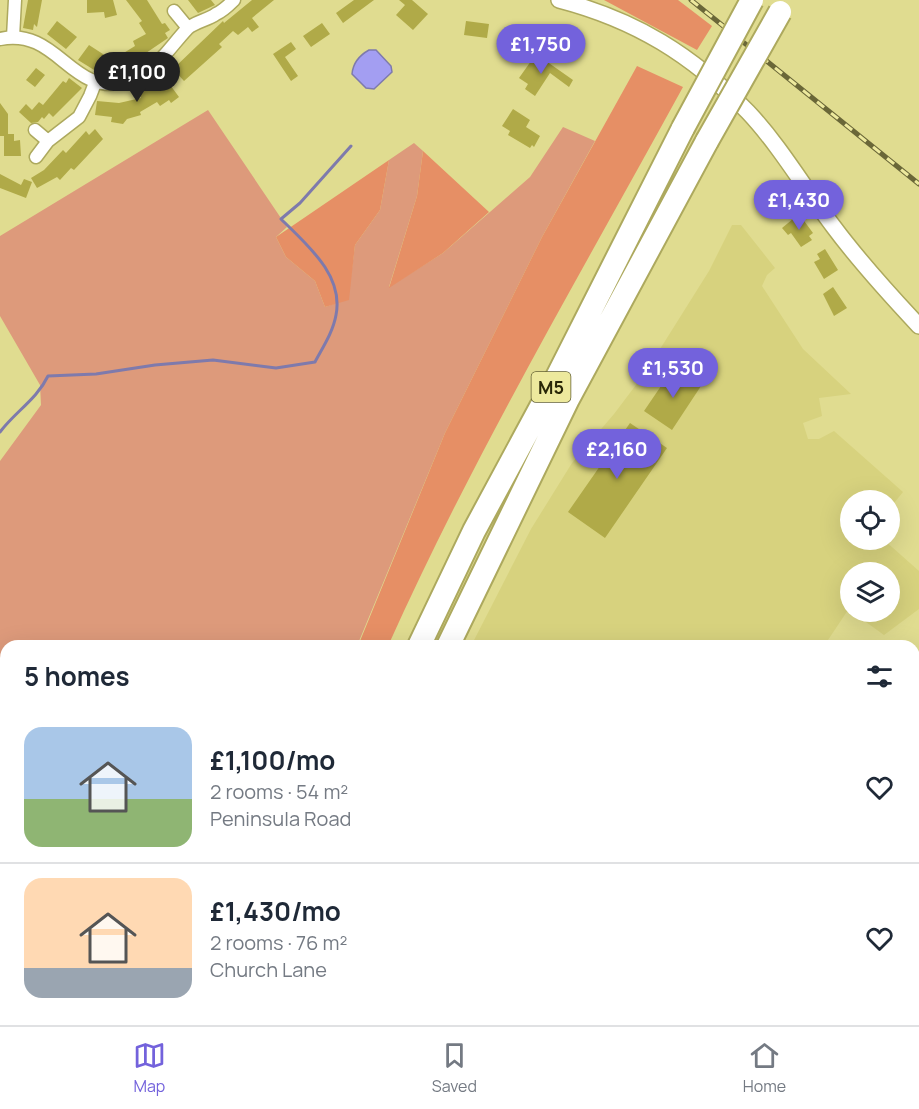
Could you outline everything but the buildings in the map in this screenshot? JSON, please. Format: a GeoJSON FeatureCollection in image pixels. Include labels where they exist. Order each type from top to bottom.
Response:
{"type":"FeatureCollection","features":[{"type":"Feature","properties":{"kind":"highway","name":"M5"},"geometry":{"type":"LineString","coordinates":[[422,640],[474,531],[556,379],[683,128],[752,0]]}},
{"type":"Feature","properties":{"kind":"highway","name":"M5"},"geometry":{"type":"LineString","coordinates":[[450,640],[568,399],[707,141],[783,6]]}},
{"type":"Feature","properties":{"kind":"street"},"geometry":{"type":"LineString","coordinates":[[13,37],[15,0]]}},
{"type":"Feature","properties":{"kind":"street"},"geometry":{"type":"LineString","coordinates":[[0,39],[13,37],[31,39],[95,82],[109,84],[127,81],[165,58],[188,28],[217,14],[234,0]]}},
{"type":"Feature","properties":{"kind":"street"},"geometry":{"type":"LineString","coordinates":[[559,0],[615,17],[649,33],[693,61],[749,113],[834,228],[919,326]]}},
{"type":"Feature","properties":{"kind":"street"},"geometry":{"type":"LineString","coordinates":[[174,11],[188,28]]}},
{"type":"Feature","properties":{"kind":"street"},"geometry":{"type":"LineString","coordinates":[[36,158],[48,141],[79,117],[95,82]]}},
{"type":"Feature","properties":{"kind":"street"},"geometry":{"type":"LineString","coordinates":[[35,130],[48,141]]}},
{"type":"Feature","properties":{"kind":"shaded area"},"geometry":{"type":"Polygon","coordinates":[[[604,0],[678,0],[712,26],[697,50],[604,0]]]}},
{"type":"Feature","properties":{"kind":"shaded area"},"geometry":{"type":"Polygon","coordinates":[[[369,50],[376,50],[391,66],[392,72],[374,89],[366,88],[352,74],[358,60],[369,50]]]}},
{"type":"Feature","properties":{"kind":"shaded area"},"geometry":{"type":"Polygon","coordinates":[[[637,66],[683,87],[456,504],[391,640],[360,640],[445,433],[542,237],[637,66]]]}},
{"type":"Feature","properties":{"kind":"shaded area"},"geometry":{"type":"Polygon","coordinates":[[[208,110],[287,227],[276,237],[286,257],[315,281],[325,307],[348,299],[355,245],[380,210],[389,160],[414,143],[423,151],[417,196],[389,287],[443,253],[530,177],[563,127],[595,141],[542,237],[445,433],[359,640],[0,640],[0,461],[41,405],[40,385],[0,316],[0,236],[208,110]]]}},
{"type":"Feature","properties":{"kind":"shaded area"},"geometry":{"type":"Polygon","coordinates":[[[423,151],[489,212],[443,253],[389,288],[417,196],[423,151]]]}},
{"type":"Feature","properties":{"kind":"shaded area"},"geometry":{"type":"Polygon","coordinates":[[[389,160],[380,210],[355,245],[349,300],[325,307],[315,281],[286,257],[276,237],[389,160]]]}},
{"type":"Feature","properties":{"kind":"shaded area"},"geometry":{"type":"Polygon","coordinates":[[[732,225],[741,225],[775,268],[767,275],[762,286],[803,349],[851,394],[819,398],[822,416],[803,423],[808,439],[819,439],[834,431],[903,492],[900,496],[900,490],[840,490],[840,550],[895,550],[919,571],[919,609],[884,635],[866,622],[900,622],[900,562],[840,562],[840,622],[828,640],[474,640],[531,529],[572,463],[645,373],[709,271],[732,225]]]}},
{"type":"Feature","properties":{"kind":"waterway"},"geometry":{"type":"LineString","coordinates":[[0,432],[32,399],[48,376],[96,374],[155,365],[213,360],[276,368],[315,362],[335,321],[337,300],[334,287],[329,274],[312,250],[281,219],[300,203],[351,146]]}},
{"type":"Feature","properties":{"kind":"railway"},"geometry":{"type":"LineString","coordinates":[[691,0],[919,184]]}}]}
